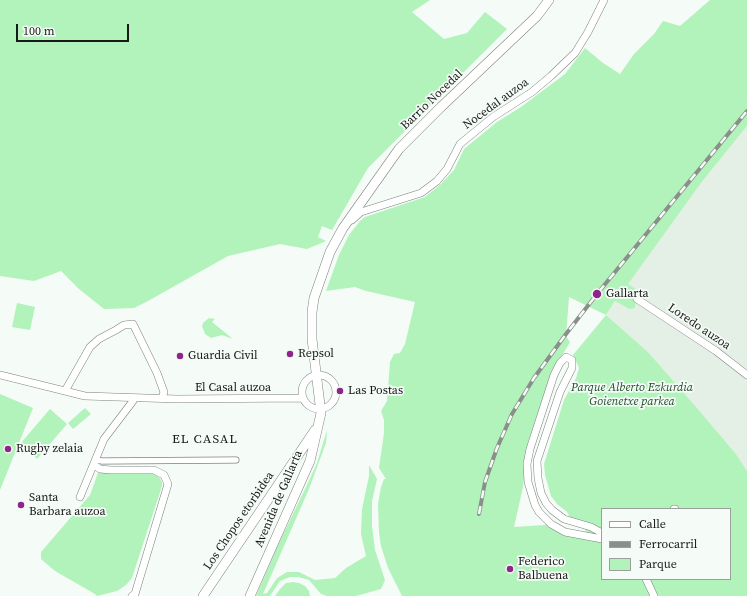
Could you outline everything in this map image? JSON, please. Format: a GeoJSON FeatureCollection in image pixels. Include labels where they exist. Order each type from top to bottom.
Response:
{"type":"FeatureCollection","features":[{"type":"Feature","properties":{"kind":"street","name":"Barrio Nocedal"},"geometry":{"type":"LineString","coordinates":[[316,375],[312,325],[314,298],[330,252],[343,228],[399,150],[441,107],[537,16],[549,0]]}},
{"type":"Feature","properties":{"kind":"street","name":"Nocedal auzoa"},"geometry":{"type":"LineString","coordinates":[[343,228],[361,212],[421,193],[437,181],[447,169],[460,144],[493,117],[532,92],[575,53],[588,32],[604,0]]}},
{"type":"Feature","properties":{"kind":"street","name":"Loredo auzoa"},"geometry":{"type":"LineString","coordinates":[[637,299],[716,351],[747,375]]}},
{"type":"Feature","properties":{"kind":"street"},"geometry":{"type":"LineString","coordinates":[[65,391],[90,347],[99,339],[120,327],[133,324],[159,379],[164,392],[162,398]]}},
{"type":"Feature","properties":{"kind":"street"},"geometry":{"type":"LineString","coordinates":[[601,532],[591,527],[564,519],[552,510],[546,503],[541,493],[538,478],[537,461],[560,392],[572,368],[572,360],[566,357],[560,363],[554,375],[530,449],[527,464],[528,482],[535,505],[539,512],[551,524],[565,532],[601,539]]}},
{"type":"Feature","properties":{"kind":"street","name":"El Casal auzoa"},"geometry":{"type":"LineString","coordinates":[[0,375],[85,396],[133,398],[303,398]]}},
{"type":"Feature","properties":{"kind":"street"},"geometry":{"type":"LineString","coordinates":[[316,375],[323,376],[331,380],[335,390],[333,400],[330,404],[320,409],[310,406],[303,398],[302,388],[304,384],[307,380],[316,375]]}},
{"type":"Feature","properties":{"kind":"street","name":"Avenida de Gallarta"},"geometry":{"type":"LineString","coordinates":[[250,596],[310,461],[320,416],[316,375]]}},
{"type":"Feature","properties":{"kind":"street"},"geometry":{"type":"LineString","coordinates":[[80,497],[104,439],[133,401],[133,398]]}},
{"type":"Feature","properties":{"kind":"street","name":"Los Chopos etorbidea"},"geometry":{"type":"LineString","coordinates":[[203,596],[318,426]]}},
{"type":"Feature","properties":{"kind":"street"},"geometry":{"type":"LineString","coordinates":[[295,458],[310,461]]}},
{"type":"Feature","properties":{"kind":"street"},"geometry":{"type":"LineString","coordinates":[[95,463],[102,461],[236,460]]}},
{"type":"Feature","properties":{"kind":"street"},"geometry":{"type":"LineString","coordinates":[[95,463],[100,469],[154,470],[164,474],[168,484],[134,595]]}},
{"type":"Feature","properties":{"kind":"street"},"geometry":{"type":"LineString","coordinates":[[646,580],[654,596]]}},
{"type":"Feature","properties":{"kind":"shaded area"},"geometry":{"type":"Polygon","coordinates":[[[747,126],[747,471],[736,454],[648,352],[606,315],[615,301],[629,309],[627,284],[701,183],[747,126]]]}},
{"type":"Feature","properties":{"kind":"green space"},"geometry":{"type":"Polygon","coordinates":[[[0,0],[430,0],[412,12],[444,39],[467,33],[485,12],[507,29],[368,168],[332,230],[322,226],[318,237],[326,241],[307,249],[280,244],[228,256],[134,308],[104,309],[79,289],[61,271],[34,281],[0,276],[0,0]]]}},
{"type":"Feature","properties":{"kind":"green space","name":"Parque Alberto Ezkurdia Goienetxe parkea"},"geometry":{"type":"Polygon","coordinates":[[[710,0],[747,0],[747,126],[701,183],[628,284],[637,290],[635,308],[629,309],[615,301],[606,315],[648,352],[736,454],[747,471],[747,596],[402,596],[388,568],[381,546],[379,532],[378,504],[381,487],[384,479],[386,479],[379,468],[384,433],[384,420],[381,411],[387,401],[390,362],[394,354],[400,353],[405,344],[415,302],[366,291],[355,287],[326,291],[339,255],[349,235],[360,221],[365,217],[425,197],[441,184],[454,170],[464,149],[497,122],[521,107],[565,74],[585,48],[603,63],[620,74],[634,54],[654,34],[663,21],[680,26],[710,0]],[[569,297],[566,336],[570,342],[551,374],[528,442],[523,487],[514,527],[545,525],[549,520],[562,528],[585,533],[586,527],[574,525],[567,512],[557,504],[551,496],[545,475],[544,464],[564,400],[576,378],[579,368],[573,355],[606,315],[569,297]]]}},
{"type":"Feature","properties":{"kind":"green space"},"geometry":{"type":"Polygon","coordinates":[[[17,303],[35,307],[30,330],[12,327],[17,303]]]}},
{"type":"Feature","properties":{"kind":"green space"},"geometry":{"type":"Polygon","coordinates":[[[209,318],[215,319],[212,322],[233,339],[222,335],[211,338],[205,334],[202,326],[203,323],[209,318]]]}},
{"type":"Feature","properties":{"kind":"green space","name":"Rugby zelaia"},"geometry":{"type":"Polygon","coordinates":[[[0,394],[33,408],[0,490],[0,394]]]}},
{"type":"Feature","properties":{"kind":"green space"},"geometry":{"type":"Polygon","coordinates":[[[85,408],[91,414],[73,429],[68,423],[85,408]]]}},
{"type":"Feature","properties":{"kind":"green space"},"geometry":{"type":"Polygon","coordinates":[[[50,409],[67,424],[37,459],[20,444],[50,409]]]}},
{"type":"Feature","properties":{"kind":"green space"},"geometry":{"type":"Polygon","coordinates":[[[327,430],[326,443],[309,489],[263,594],[267,593],[277,578],[287,572],[299,572],[315,580],[335,578],[346,568],[366,556],[361,534],[362,509],[369,476],[369,465],[377,479],[372,501],[372,526],[375,550],[385,580],[381,589],[356,596],[327,596],[321,594],[309,580],[298,577],[290,577],[280,581],[270,596],[256,596],[277,547],[317,463],[327,430]]]}},
{"type":"Feature","properties":{"kind":"green space"},"geometry":{"type":"Polygon","coordinates":[[[99,470],[151,472],[160,478],[162,486],[132,578],[126,585],[117,591],[97,596],[55,571],[41,559],[41,552],[90,495],[99,470]]]}},
{"type":"Feature","properties":{"kind":"green space"},"geometry":{"type":"Polygon","coordinates":[[[293,582],[305,586],[309,591],[310,596],[275,596],[286,583],[293,582]]]}},
{"type":"Feature","properties":{"kind":"railway"},"geometry":{"type":"LineString","coordinates":[[479,514],[485,482],[497,448],[512,414],[534,378],[597,294],[747,111]]}},
{"type":"Feature","properties":{"kind":"place","name":"Gallarta"},"geometry":{"type":"Point","coordinates":[597,294]}},
{"type":"Feature","properties":{"kind":"place","name":"Repsol"},"geometry":{"type":"Point","coordinates":[290,354]}},
{"type":"Feature","properties":{"kind":"place","name":"Guardia Civil"},"geometry":{"type":"Point","coordinates":[180,356]}},
{"type":"Feature","properties":{"kind":"place","name":"Las Postas"},"geometry":{"type":"Point","coordinates":[340,391]}},
{"type":"Feature","properties":{"kind":"place","name":"Rugby zelaia"},"geometry":{"type":"Point","coordinates":[8,449]}},
{"type":"Feature","properties":{"kind":"place","name":"Santa Barbara auzoa"},"geometry":{"type":"Point","coordinates":[21,505]}},
{"type":"Feature","properties":{"kind":"place","name":"Federico Balbuena"},"geometry":{"type":"Point","coordinates":[510,569]}},
{"type":"Feature","properties":{"kind":"district","name":"EL CASAL"},"geometry":{"type":"Point","coordinates":[205,440]}}]}
